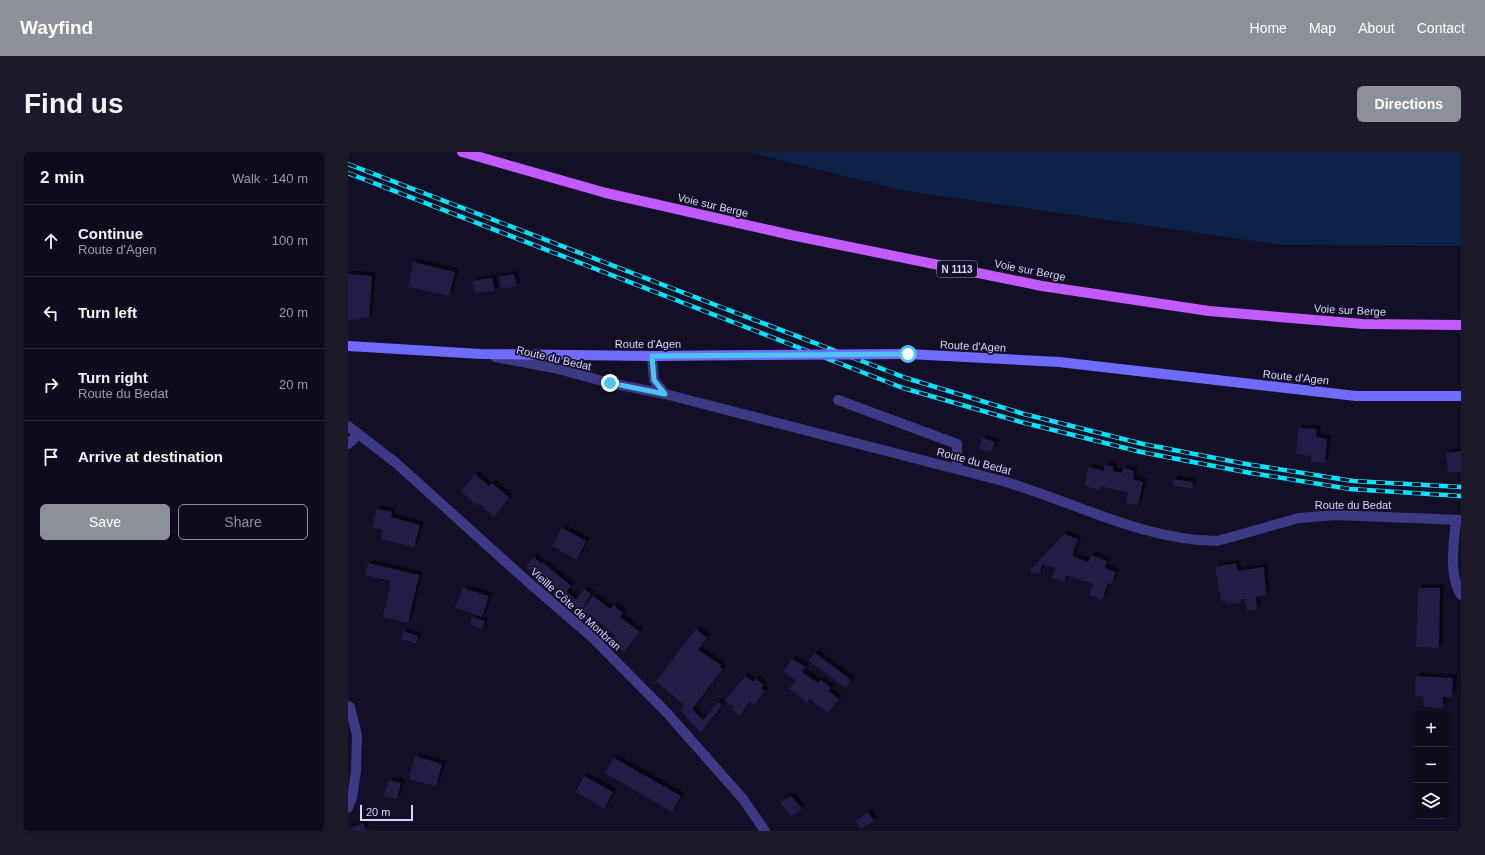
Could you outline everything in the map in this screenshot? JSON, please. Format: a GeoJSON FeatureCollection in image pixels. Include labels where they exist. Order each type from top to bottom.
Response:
{"type":"FeatureCollection","features":[{"type":"Feature","properties":{"kind":"main road","name":"Voie sur Berge"},"geometry":{"type":"LineString","coordinates":[[462,152],[614,195],[791,235],[1042,286],[1209,311],[1363,324],[1461,325]]}},
{"type":"Feature","properties":{"kind":"main road","name":"Route d'Agen"},"geometry":{"type":"LineString","coordinates":[[348,346],[481,354],[652,356],[908,354],[1059,362],[1356,396],[1461,396]]}},
{"type":"Feature","properties":{"kind":"street","name":"Route du Bedat"},"geometry":{"type":"LineString","coordinates":[[481,354],[554,368],[610,383],[665,394],[957,469],[1027,488],[1142,529],[1162,534],[1207,541],[1218,541],[1299,518],[1336,515],[1458,520]]}},
{"type":"Feature","properties":{"kind":"street"},"geometry":{"type":"LineString","coordinates":[[652,356],[654,380],[665,394]]}},
{"type":"Feature","properties":{"kind":"street"},"geometry":{"type":"LineString","coordinates":[[838,400],[957,444],[957,469]]}},
{"type":"Feature","properties":{"kind":"street","name":"Vieille Côte de Monbran"},"geometry":{"type":"LineString","coordinates":[[348,426],[396,463],[527,581],[593,638],[668,713],[742,799],[765,831]]}},
{"type":"Feature","properties":{"kind":"street"},"geometry":{"type":"LineString","coordinates":[[348,444],[359,434]]}},
{"type":"Feature","properties":{"kind":"street"},"geometry":{"type":"LineString","coordinates":[[1458,520],[1453,563],[1456,587],[1461,595]]}},
{"type":"Feature","properties":{"kind":"street"},"geometry":{"type":"LineString","coordinates":[[348,706],[350,707],[357,735],[352,763],[352,798],[348,808]]}},
{"type":"Feature","properties":{"kind":"water"},"geometry":{"type":"Polygon","coordinates":[[[748,152],[1461,152],[1461,246],[1282,245],[906,191],[748,152]]]}},
{"type":"Feature","properties":{"kind":"building"},"geometry":{"type":"Polygon","coordinates":[[[413,262],[455,272],[449,296],[408,287],[413,262]]]}},
{"type":"Feature","properties":{"kind":"building"},"geometry":{"type":"Polygon","coordinates":[[[348,274],[372,276],[369,317],[348,321],[348,274]]]}},
{"type":"Feature","properties":{"kind":"building"},"geometry":{"type":"Polygon","coordinates":[[[514,274],[517,286],[501,289],[499,277],[514,274]]]}},
{"type":"Feature","properties":{"kind":"building"},"geometry":{"type":"Polygon","coordinates":[[[492,278],[495,291],[474,293],[472,281],[492,278]]]}},
{"type":"Feature","properties":{"kind":"building"},"geometry":{"type":"Polygon","coordinates":[[[1298,428],[1317,429],[1316,437],[1327,439],[1325,463],[1311,462],[1311,456],[1296,454],[1298,428]]]}},
{"type":"Feature","properties":{"kind":"building"},"geometry":{"type":"Polygon","coordinates":[[[982,438],[995,442],[991,452],[979,449],[982,438]]]}},
{"type":"Feature","properties":{"kind":"building"},"geometry":{"type":"Polygon","coordinates":[[[1461,451],[1461,472],[1448,472],[1446,453],[1461,451]]]}},
{"type":"Feature","properties":{"kind":"building"},"geometry":{"type":"Polygon","coordinates":[[[1104,465],[1113,466],[1113,471],[1121,473],[1124,468],[1134,471],[1133,479],[1143,482],[1138,505],[1126,503],[1128,493],[1101,486],[1100,490],[1085,486],[1088,467],[1104,471],[1104,465]]]}},
{"type":"Feature","properties":{"kind":"building"},"geometry":{"type":"Polygon","coordinates":[[[475,474],[489,486],[492,483],[509,498],[494,517],[478,503],[476,505],[461,491],[475,474]]]}},
{"type":"Feature","properties":{"kind":"building"},"geometry":{"type":"Polygon","coordinates":[[[1172,479],[1193,482],[1192,488],[1173,486],[1172,479]]]}},
{"type":"Feature","properties":{"kind":"building"},"geometry":{"type":"Polygon","coordinates":[[[377,509],[392,512],[391,517],[420,525],[414,547],[381,539],[383,530],[372,527],[377,509]]]}},
{"type":"Feature","properties":{"kind":"building"},"geometry":{"type":"Polygon","coordinates":[[[562,528],[586,541],[577,560],[552,546],[562,528]]]}},
{"type":"Feature","properties":{"kind":"building"},"geometry":{"type":"Polygon","coordinates":[[[1064,534],[1078,539],[1072,556],[1088,562],[1091,555],[1107,561],[1105,568],[1116,572],[1111,584],[1108,583],[1102,600],[1089,595],[1093,584],[1066,575],[1064,582],[1052,578],[1056,568],[1042,564],[1039,574],[1029,571],[1064,534]]]}},
{"type":"Feature","properties":{"kind":"building"},"geometry":{"type":"Polygon","coordinates":[[[534,557],[571,586],[566,591],[576,600],[584,589],[591,594],[582,610],[593,596],[610,609],[614,605],[623,613],[620,617],[640,632],[624,652],[611,641],[615,636],[590,614],[586,620],[533,576],[534,574],[526,566],[534,557]]]}},
{"type":"Feature","properties":{"kind":"building"},"geometry":{"type":"Polygon","coordinates":[[[368,563],[419,575],[408,623],[383,617],[391,581],[365,575],[368,563]]]}},
{"type":"Feature","properties":{"kind":"building"},"geometry":{"type":"Polygon","coordinates":[[[1236,563],[1238,571],[1264,567],[1266,595],[1256,597],[1257,609],[1247,611],[1245,599],[1241,599],[1241,603],[1226,604],[1225,601],[1221,601],[1215,567],[1236,563]]]}},
{"type":"Feature","properties":{"kind":"building"},"geometry":{"type":"Polygon","coordinates":[[[463,588],[489,596],[482,617],[455,608],[463,588]]]}},
{"type":"Feature","properties":{"kind":"building"},"geometry":{"type":"Polygon","coordinates":[[[1418,588],[1440,588],[1439,648],[1416,647],[1418,588]]]}},
{"type":"Feature","properties":{"kind":"building"},"geometry":{"type":"Polygon","coordinates":[[[473,617],[485,621],[482,629],[470,625],[473,617]]]}},
{"type":"Feature","properties":{"kind":"building"},"geometry":{"type":"Polygon","coordinates":[[[696,629],[707,638],[698,650],[721,665],[719,667],[723,669],[692,709],[703,720],[718,702],[722,705],[701,733],[680,710],[684,705],[656,681],[696,629]]]}},
{"type":"Feature","properties":{"kind":"building"},"geometry":{"type":"Polygon","coordinates":[[[403,631],[418,636],[416,644],[401,639],[403,631]]]}},
{"type":"Feature","properties":{"kind":"building"},"geometry":{"type":"Polygon","coordinates":[[[815,653],[851,680],[846,688],[809,661],[815,653]]]}},
{"type":"Feature","properties":{"kind":"building"},"geometry":{"type":"Polygon","coordinates":[[[792,659],[806,667],[802,672],[818,683],[821,680],[831,688],[828,691],[839,699],[828,713],[809,699],[807,704],[797,694],[789,689],[796,680],[783,672],[792,659]]]}},
{"type":"Feature","properties":{"kind":"building"},"geometry":{"type":"Polygon","coordinates":[[[745,676],[753,682],[756,678],[763,685],[761,688],[765,691],[754,705],[749,702],[740,716],[732,710],[734,707],[725,701],[745,676]]]}},
{"type":"Feature","properties":{"kind":"building"},"geometry":{"type":"Polygon","coordinates":[[[1416,676],[1453,678],[1452,697],[1443,697],[1443,708],[1424,707],[1423,697],[1415,696],[1416,676]]]}},
{"type":"Feature","properties":{"kind":"building"},"geometry":{"type":"Polygon","coordinates":[[[415,756],[442,764],[436,786],[409,779],[415,756]]]}},
{"type":"Feature","properties":{"kind":"building"},"geometry":{"type":"Polygon","coordinates":[[[614,758],[681,796],[672,812],[605,773],[614,758]]]}},
{"type":"Feature","properties":{"kind":"building"},"geometry":{"type":"Polygon","coordinates":[[[584,776],[613,792],[604,809],[576,792],[584,776]]]}},
{"type":"Feature","properties":{"kind":"building"},"geometry":{"type":"Polygon","coordinates":[[[389,780],[401,783],[397,799],[384,796],[389,780]]]}},
{"type":"Feature","properties":{"kind":"building"},"geometry":{"type":"Polygon","coordinates":[[[791,796],[802,809],[791,817],[780,802],[791,796]]]}},
{"type":"Feature","properties":{"kind":"building"},"geometry":{"type":"Polygon","coordinates":[[[868,812],[874,821],[861,829],[855,821],[868,812]]]}},
{"type":"Feature","properties":{"kind":"building"},"geometry":{"type":"Polygon","coordinates":[[[363,823],[366,831],[348,831],[348,829],[363,823]]]}},
{"type":"Feature","properties":{"kind":"railway"},"geometry":{"type":"LineString","coordinates":[[348,164],[906,378],[1024,414],[1143,444],[1246,464],[1353,481],[1461,487]]}},
{"type":"Feature","properties":{"kind":"railway"},"geometry":{"type":"LineString","coordinates":[[348,173],[903,388],[1021,422],[1141,452],[1245,472],[1350,489],[1461,496]]}},
{"type":"Feature","properties":{"kind":"route"},"geometry":{"type":"LineString","coordinates":[[610,383],[665,394],[654,380],[652,356],[908,354]]}}]}
